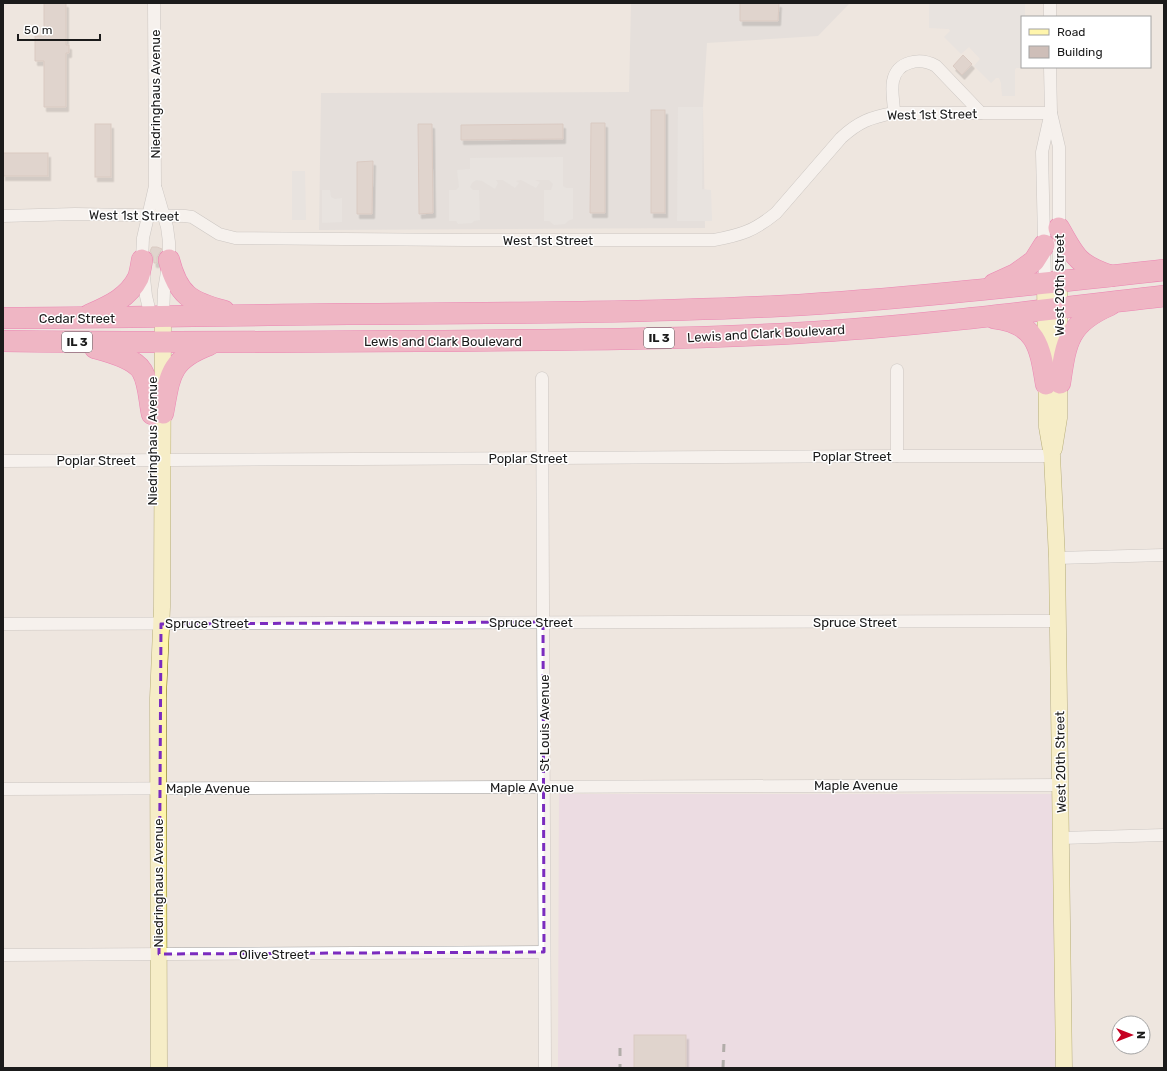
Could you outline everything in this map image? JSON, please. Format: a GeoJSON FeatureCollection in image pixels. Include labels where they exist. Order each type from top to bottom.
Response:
{"type":"FeatureCollection","features":[{"type":"Feature","properties":{"kind":"highway"},"geometry":{"type":"LineString","coordinates":[[1059,228],[1075,256],[1094,270],[1112,276]]}},
{"type":"Feature","properties":{"kind":"highway"},"geometry":{"type":"LineString","coordinates":[[978,290],[1001,282],[1016,274],[1034,261],[1044,245]]}},
{"type":"Feature","properties":{"kind":"highway"},"geometry":{"type":"LineString","coordinates":[[84,318],[114,304],[128,293],[138,277],[142,260]]}},
{"type":"Feature","properties":{"kind":"highway"},"geometry":{"type":"LineString","coordinates":[[169,260],[176,283],[192,300],[205,306],[244,316]]}},
{"type":"Feature","properties":{"kind":"highway","name":"Lewis and Clark Boulevard"},"geometry":{"type":"LineString","coordinates":[[157,317],[672,311],[782,306],[978,290],[1164,270]]}},
{"type":"Feature","properties":{"kind":"highway","name":"Lewis and Clark Boulevard"},"geometry":{"type":"LineString","coordinates":[[157,343],[712,337],[809,332],[981,317],[1164,296]]}},
{"type":"Feature","properties":{"kind":"highway"},"geometry":{"type":"LineString","coordinates":[[1053,384],[1064,357],[1068,340],[1075,329],[1084,320],[1100,310],[1120,301]]}},
{"type":"Feature","properties":{"kind":"highway","name":"Cedar Street"},"geometry":{"type":"LineString","coordinates":[[3,318],[157,317]]}},
{"type":"Feature","properties":{"kind":"highway"},"geometry":{"type":"LineString","coordinates":[[981,317],[1002,319],[1027,330],[1036,340],[1042,360],[1053,384]]}},
{"type":"Feature","properties":{"kind":"highway","name":"Cedar Street"},"geometry":{"type":"LineString","coordinates":[[3,342],[157,343]]}},
{"type":"Feature","properties":{"kind":"highway"},"geometry":{"type":"LineString","coordinates":[[72,342],[115,354],[136,365],[142,371],[157,414]]}},
{"type":"Feature","properties":{"kind":"highway"},"geometry":{"type":"LineString","coordinates":[[157,414],[170,378],[182,358],[194,351],[217,342]]}},
{"type":"Feature","properties":{"kind":"street","name":"Niedringhaus Avenue"},"geometry":{"type":"LineString","coordinates":[[154,3],[155,186],[143,238],[142,260],[146,296],[157,317]]}},
{"type":"Feature","properties":{"kind":"street"},"geometry":{"type":"LineString","coordinates":[[1050,3],[1050,16]]}},
{"type":"Feature","properties":{"kind":"street"},"geometry":{"type":"LineString","coordinates":[[894,113],[892,82],[896,72],[909,62],[917,61],[931,63],[936,66],[981,113]]}},
{"type":"Feature","properties":{"kind":"street","name":"West 20th Street"},"geometry":{"type":"LineString","coordinates":[[1050,68],[1051,113],[1059,147],[1059,228],[1052,283],[1053,384],[1059,418],[1052,456],[1057,558],[1064,1068]]}},
{"type":"Feature","properties":{"kind":"street","name":"West 1st Street"},"geometry":{"type":"LineString","coordinates":[[3,216],[163,215],[192,217],[219,234],[235,238],[714,240],[735,236],[750,231],[763,224],[776,213],[841,138],[862,122],[876,116],[894,113],[1051,113]]}},
{"type":"Feature","properties":{"kind":"street","name":"West 20th Street"},"geometry":{"type":"LineString","coordinates":[[1051,113],[1042,152],[1044,245],[1052,283]]}},
{"type":"Feature","properties":{"kind":"street","name":"Niedringhaus Avenue"},"geometry":{"type":"LineString","coordinates":[[155,186],[169,242],[169,260],[164,290],[157,317],[159,1068]]}},
{"type":"Feature","properties":{"kind":"street"},"geometry":{"type":"LineString","coordinates":[[897,370],[897,456]]}},
{"type":"Feature","properties":{"kind":"street","name":"St Louis Avenue"},"geometry":{"type":"LineString","coordinates":[[542,378],[545,1068]]}},
{"type":"Feature","properties":{"kind":"street","name":"Poplar Street"},"geometry":{"type":"LineString","coordinates":[[3,461],[1052,456]]}},
{"type":"Feature","properties":{"kind":"street"},"geometry":{"type":"LineString","coordinates":[[1057,558],[1164,555]]}},
{"type":"Feature","properties":{"kind":"street","name":"Spruce Street"},"geometry":{"type":"LineString","coordinates":[[3,624],[1058,621]]}},
{"type":"Feature","properties":{"kind":"street","name":"Maple Avenue"},"geometry":{"type":"LineString","coordinates":[[3,789],[1061,785]]}},
{"type":"Feature","properties":{"kind":"street"},"geometry":{"type":"LineString","coordinates":[[1061,838],[1164,835]]}},
{"type":"Feature","properties":{"kind":"street","name":"Olive Street"},"geometry":{"type":"LineString","coordinates":[[3,954],[544,952]]}},
{"type":"Feature","properties":{"kind":"highlighted area"},"geometry":{"type":"Polygon","coordinates":[[[543,622],[544,952],[159,954],[161,624],[543,622]]]}},
{"type":"Feature","properties":{"kind":"shaded area"},"geometry":{"type":"Polygon","coordinates":[[[631,3],[850,3],[818,36],[707,43],[703,107],[705,228],[319,230],[321,93],[629,92],[631,3]]]}},
{"type":"Feature","properties":{"kind":"shaded area"},"geometry":{"type":"Polygon","coordinates":[[[929,3],[1025,3],[1025,16],[1021,16],[1021,68],[1016,68],[1015,70],[1015,96],[1002,96],[999,78],[996,78],[991,83],[974,66],[980,59],[969,47],[961,54],[944,37],[950,31],[949,29],[929,28],[929,3]]]}},
{"type":"Feature","properties":{"kind":"shaded area"},"geometry":{"type":"Polygon","coordinates":[[[678,107],[703,107],[702,189],[711,190],[712,221],[677,221],[678,107]]]}},
{"type":"Feature","properties":{"kind":"shaded area"},"geometry":{"type":"Polygon","coordinates":[[[563,157],[563,186],[566,188],[573,188],[573,219],[565,224],[554,225],[549,221],[544,221],[544,190],[551,190],[553,184],[549,180],[535,180],[540,182],[536,188],[521,180],[516,181],[519,183],[515,188],[503,180],[496,180],[498,183],[495,189],[482,181],[476,180],[470,187],[473,190],[479,190],[480,220],[472,223],[458,224],[456,221],[449,221],[449,190],[456,190],[459,187],[457,170],[470,169],[470,158],[563,157]]]}},
{"type":"Feature","properties":{"kind":"shaded area"},"geometry":{"type":"Polygon","coordinates":[[[292,171],[305,171],[306,220],[292,220],[292,171]]]}},
{"type":"Feature","properties":{"kind":"shaded area"},"geometry":{"type":"Polygon","coordinates":[[[322,190],[330,190],[331,197],[335,199],[342,198],[342,222],[322,223],[322,190]]]}},
{"type":"Feature","properties":{"kind":"shaded area"},"geometry":{"type":"Polygon","coordinates":[[[559,794],[1052,794],[1057,1068],[558,1068],[559,794]]]}},
{"type":"Feature","properties":{"kind":"building"},"geometry":{"type":"Polygon","coordinates":[[[44,3],[66,3],[66,45],[69,45],[69,53],[66,53],[66,107],[44,107],[44,61],[35,61],[35,36],[44,36],[44,3]]]}},
{"type":"Feature","properties":{"kind":"building"},"geometry":{"type":"Polygon","coordinates":[[[740,3],[779,3],[778,21],[740,21],[740,3]]]}},
{"type":"Feature","properties":{"kind":"building"},"geometry":{"type":"Polygon","coordinates":[[[963,55],[972,64],[962,75],[953,66],[963,55]]]}},
{"type":"Feature","properties":{"kind":"building"},"geometry":{"type":"Polygon","coordinates":[[[651,110],[665,110],[665,213],[651,213],[651,110]]]}},
{"type":"Feature","properties":{"kind":"building"},"geometry":{"type":"Polygon","coordinates":[[[591,123],[605,123],[605,213],[590,213],[591,123]]]}},
{"type":"Feature","properties":{"kind":"building"},"geometry":{"type":"Polygon","coordinates":[[[95,124],[111,124],[111,177],[95,177],[95,124]]]}},
{"type":"Feature","properties":{"kind":"building"},"geometry":{"type":"Polygon","coordinates":[[[418,124],[432,124],[433,213],[419,214],[418,124]]]}},
{"type":"Feature","properties":{"kind":"building"},"geometry":{"type":"Polygon","coordinates":[[[563,124],[563,139],[461,140],[461,125],[563,124]]]}},
{"type":"Feature","properties":{"kind":"building"},"geometry":{"type":"Polygon","coordinates":[[[3,153],[48,153],[48,176],[3,176],[3,153]]]}},
{"type":"Feature","properties":{"kind":"building"},"geometry":{"type":"Polygon","coordinates":[[[373,161],[372,214],[357,214],[357,162],[373,161]]]}},
{"type":"Feature","properties":{"kind":"building"},"geometry":{"type":"Polygon","coordinates":[[[152,247],[162,249],[157,257],[157,263],[154,263],[153,256],[150,251],[152,247]]]}},
{"type":"Feature","properties":{"kind":"building"},"geometry":{"type":"Polygon","coordinates":[[[634,1035],[686,1035],[686,1068],[634,1068],[634,1035]]]}},
{"type":"Feature","properties":{"kind":"railway"},"geometry":{"type":"LineString","coordinates":[[723,1068],[724,1043]]}},
{"type":"Feature","properties":{"kind":"railway"},"geometry":{"type":"LineString","coordinates":[[620,1048],[620,1068]]}}]}
